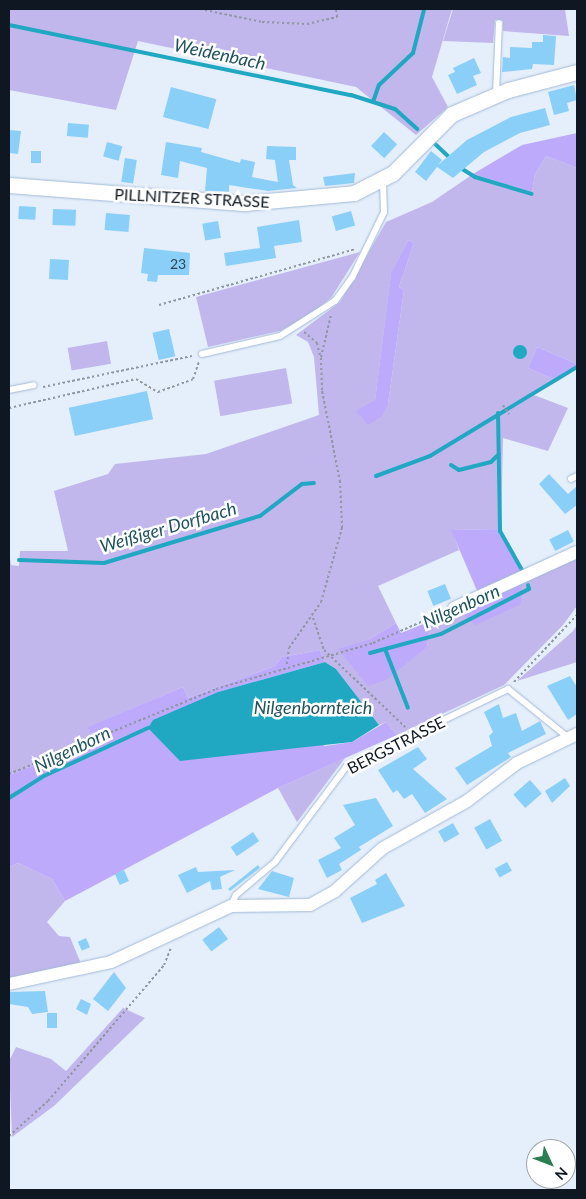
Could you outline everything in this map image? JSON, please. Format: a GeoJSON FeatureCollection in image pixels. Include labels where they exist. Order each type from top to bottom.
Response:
{"type":"FeatureCollection","features":[{"type":"Feature","properties":{"kind":"street","name":"PILLNITZER STRASSE"},"geometry":{"type":"LineString","coordinates":[[9,186],[245,203],[354,194],[383,181],[436,126],[496,94],[577,72]]}},
{"type":"Feature","properties":{"kind":"street"},"geometry":{"type":"LineString","coordinates":[[454,608],[577,552]]}},
{"type":"Feature","properties":{"kind":"street","name":"BERGSTRASSE"},"geometry":{"type":"LineString","coordinates":[[9,984],[111,962],[176,934],[231,906],[310,905],[335,891],[383,848],[467,801],[517,763],[574,737]]}},
{"type":"Feature","properties":{"kind":"lane"},"geometry":{"type":"LineString","coordinates":[[496,94],[499,23]]}},
{"type":"Feature","properties":{"kind":"lane"},"geometry":{"type":"LineString","coordinates":[[202,354],[292,330],[335,301],[370,245],[384,212],[383,181]]}},
{"type":"Feature","properties":{"kind":"lane"},"geometry":{"type":"LineString","coordinates":[[9,390],[34,385]]}},
{"type":"Feature","properties":{"kind":"lane","name":"BERGSTRASSE"},"geometry":{"type":"LineString","coordinates":[[231,906],[236,895],[275,862],[346,767],[412,737],[508,689],[574,737]]}},
{"type":"Feature","properties":{"kind":"path"},"geometry":{"type":"LineString","coordinates":[[200,9],[262,22],[307,24],[337,17],[336,9]]}},
{"type":"Feature","properties":{"kind":"path"},"geometry":{"type":"LineString","coordinates":[[159,304],[370,245]]}},
{"type":"Feature","properties":{"kind":"path"},"geometry":{"type":"LineString","coordinates":[[287,665],[289,648],[322,602],[342,528],[340,482],[322,390],[321,357],[335,301]]}},
{"type":"Feature","properties":{"kind":"path"},"geometry":{"type":"LineString","coordinates":[[292,330],[311,335],[321,357]]}},
{"type":"Feature","properties":{"kind":"path"},"geometry":{"type":"LineString","coordinates":[[34,385],[50,388],[202,354]]}},
{"type":"Feature","properties":{"kind":"path"},"geometry":{"type":"LineString","coordinates":[[9,408],[136,379],[158,392],[193,379],[202,354]]}},
{"type":"Feature","properties":{"kind":"path"},"geometry":{"type":"LineString","coordinates":[[503,405],[509,414]]}},
{"type":"Feature","properties":{"kind":"path"},"geometry":{"type":"LineString","coordinates":[[9,774],[216,689],[287,665],[332,657],[454,608]]}},
{"type":"Feature","properties":{"kind":"path"},"geometry":{"type":"LineString","coordinates":[[508,689],[577,615]]}},
{"type":"Feature","properties":{"kind":"path"},"geometry":{"type":"LineString","coordinates":[[312,616],[319,642],[363,690],[386,704],[412,737]]}},
{"type":"Feature","properties":{"kind":"path"},"geometry":{"type":"LineString","coordinates":[[9,1136],[48,1101],[164,965],[176,934]]}},
{"type":"Feature","properties":{"kind":"shaded area"},"geometry":{"type":"Polygon","coordinates":[[[9,9],[452,9],[432,77],[448,107],[416,135],[356,87],[138,41],[116,110],[9,90],[9,9]]]}},
{"type":"Feature","properties":{"kind":"shaded area"},"geometry":{"type":"Polygon","coordinates":[[[453,9],[565,9],[569,36],[503,31],[503,21],[495,20],[493,43],[443,41],[453,9]]]}},
{"type":"Feature","properties":{"kind":"shaded area"},"geometry":{"type":"Polygon","coordinates":[[[577,133],[577,168],[546,156],[535,174],[532,192],[473,174],[522,145],[577,133]]]}},
{"type":"Feature","properties":{"kind":"shaded area"},"geometry":{"type":"Polygon","coordinates":[[[546,156],[577,168],[577,364],[537,347],[528,368],[558,381],[534,395],[568,408],[548,451],[503,438],[501,529],[452,530],[459,550],[378,586],[396,623],[368,640],[427,647],[431,621],[577,557],[577,606],[563,625],[504,685],[397,735],[386,722],[379,725],[336,669],[325,662],[320,650],[282,657],[275,666],[188,698],[183,687],[89,727],[95,741],[9,775],[9,551],[11,565],[19,566],[20,551],[68,551],[54,491],[108,474],[115,464],[206,454],[319,415],[314,357],[308,342],[296,335],[340,302],[386,222],[432,202],[473,174],[532,192],[535,174],[546,156]],[[408,240],[391,275],[375,401],[388,404],[404,290],[399,287],[414,243],[408,240]]]}},
{"type":"Feature","properties":{"kind":"shaded area"},"geometry":{"type":"Polygon","coordinates":[[[408,240],[414,243],[399,287],[404,290],[388,404],[382,416],[368,425],[356,411],[375,400],[391,274],[408,240]]]}},
{"type":"Feature","properties":{"kind":"shaded area"},"geometry":{"type":"Polygon","coordinates":[[[360,252],[331,298],[307,317],[280,331],[208,347],[196,297],[360,252]]]}},
{"type":"Feature","properties":{"kind":"shaded area"},"geometry":{"type":"Polygon","coordinates":[[[107,341],[111,364],[72,371],[68,348],[107,341]]]}},
{"type":"Feature","properties":{"kind":"shaded area"},"geometry":{"type":"Polygon","coordinates":[[[537,347],[577,364],[577,369],[558,381],[528,368],[537,347]]]}},
{"type":"Feature","properties":{"kind":"shaded area"},"geometry":{"type":"Polygon","coordinates":[[[286,368],[292,403],[220,416],[214,381],[286,368]]]}},
{"type":"Feature","properties":{"kind":"shaded area"},"geometry":{"type":"Polygon","coordinates":[[[501,529],[521,572],[478,593],[451,530],[501,529]]]}},
{"type":"Feature","properties":{"kind":"shaded area"},"geometry":{"type":"Polygon","coordinates":[[[522,582],[521,604],[476,625],[457,611],[522,582]]]}},
{"type":"Feature","properties":{"kind":"shaded area"},"geometry":{"type":"Polygon","coordinates":[[[431,621],[427,647],[386,680],[368,686],[338,649],[368,640],[396,623],[401,633],[431,621]]]}},
{"type":"Feature","properties":{"kind":"shaded area"},"geometry":{"type":"Polygon","coordinates":[[[577,625],[577,662],[517,681],[573,631],[577,625]]]}},
{"type":"Feature","properties":{"kind":"shaded area"},"geometry":{"type":"Polygon","coordinates":[[[320,650],[325,662],[218,692],[325,746],[352,742],[386,722],[397,735],[278,788],[65,901],[52,879],[18,863],[9,867],[9,775],[95,741],[88,727],[183,687],[188,698],[275,666],[282,657],[320,650]]]}},
{"type":"Feature","properties":{"kind":"shaded area"},"geometry":{"type":"Polygon","coordinates":[[[345,758],[297,822],[278,788],[345,758]]]}},
{"type":"Feature","properties":{"kind":"shaded area"},"geometry":{"type":"Polygon","coordinates":[[[18,863],[52,879],[65,901],[47,922],[59,936],[70,937],[82,966],[9,980],[9,867],[18,863]]]}},
{"type":"Feature","properties":{"kind":"shaded area"},"geometry":{"type":"Polygon","coordinates":[[[123,1008],[145,1018],[54,1106],[12,1137],[9,1061],[16,1047],[51,1059],[66,1071],[123,1008]]]}},
{"type":"Feature","properties":{"kind":"water"},"geometry":{"type":"Polygon","coordinates":[[[517,345],[523,345],[527,352],[523,359],[517,359],[513,355],[513,349],[517,345]]]}},
{"type":"Feature","properties":{"kind":"water","name":"Nilgenbornteich"},"geometry":{"type":"Polygon","coordinates":[[[325,662],[336,669],[379,725],[352,742],[180,761],[148,728],[153,720],[218,692],[325,662]]]}},
{"type":"Feature","properties":{"kind":"building"},"geometry":{"type":"Polygon","coordinates":[[[543,35],[556,36],[554,65],[533,64],[532,69],[502,72],[503,57],[510,58],[510,47],[532,48],[532,42],[543,42],[543,35]]]}},
{"type":"Feature","properties":{"kind":"building"},"geometry":{"type":"Polygon","coordinates":[[[474,58],[481,73],[473,76],[477,85],[457,94],[448,75],[455,72],[453,68],[474,58]]]}},
{"type":"Feature","properties":{"kind":"building"},"geometry":{"type":"Polygon","coordinates":[[[574,85],[577,100],[567,103],[569,111],[554,115],[548,92],[574,85]]]}},
{"type":"Feature","properties":{"kind":"building"},"geometry":{"type":"Polygon","coordinates":[[[171,87],[216,99],[208,129],[163,117],[171,87]]]}},
{"type":"Feature","properties":{"kind":"building"},"geometry":{"type":"Polygon","coordinates":[[[545,108],[550,125],[520,133],[484,152],[453,178],[437,167],[426,181],[415,172],[431,151],[442,160],[438,165],[467,140],[511,117],[545,108]]]}},
{"type":"Feature","properties":{"kind":"building"},"geometry":{"type":"Polygon","coordinates":[[[68,123],[89,125],[88,138],[67,136],[68,123]]]}},
{"type":"Feature","properties":{"kind":"building"},"geometry":{"type":"Polygon","coordinates":[[[9,130],[21,131],[18,154],[9,153],[9,130]]]}},
{"type":"Feature","properties":{"kind":"building"},"geometry":{"type":"Polygon","coordinates":[[[384,132],[397,144],[384,158],[371,146],[384,132]]]}},
{"type":"Feature","properties":{"kind":"building"},"geometry":{"type":"Polygon","coordinates":[[[107,142],[122,146],[119,161],[103,156],[107,142]]]}},
{"type":"Feature","properties":{"kind":"building"},"geometry":{"type":"Polygon","coordinates":[[[166,142],[202,148],[201,152],[240,163],[241,159],[255,162],[252,177],[278,182],[275,160],[266,159],[267,146],[296,147],[296,160],[289,160],[293,185],[297,188],[268,191],[229,185],[229,192],[205,191],[207,168],[180,161],[178,178],[161,175],[166,142]]]}},
{"type":"Feature","properties":{"kind":"building"},"geometry":{"type":"Polygon","coordinates":[[[31,151],[41,151],[41,163],[31,163],[31,151]]]}},
{"type":"Feature","properties":{"kind":"building"},"geometry":{"type":"Polygon","coordinates":[[[125,158],[137,160],[133,184],[121,182],[125,158]]]}},
{"type":"Feature","properties":{"kind":"building"},"geometry":{"type":"Polygon","coordinates":[[[355,173],[354,183],[325,186],[323,177],[355,173]]]}},
{"type":"Feature","properties":{"kind":"building"},"geometry":{"type":"Polygon","coordinates":[[[19,206],[36,207],[35,220],[18,219],[19,206]]]}},
{"type":"Feature","properties":{"kind":"building"},"geometry":{"type":"Polygon","coordinates":[[[53,209],[76,210],[75,226],[52,225],[53,209]]]}},
{"type":"Feature","properties":{"kind":"building"},"geometry":{"type":"Polygon","coordinates":[[[351,211],[355,225],[336,231],[332,217],[351,211]]]}},
{"type":"Feature","properties":{"kind":"building"},"geometry":{"type":"Polygon","coordinates":[[[106,213],[130,215],[128,232],[105,230],[106,213]]]}},
{"type":"Feature","properties":{"kind":"building"},"geometry":{"type":"Polygon","coordinates":[[[299,220],[302,242],[274,246],[276,258],[226,266],[224,253],[260,248],[257,227],[299,220]]]}},
{"type":"Feature","properties":{"kind":"building"},"geometry":{"type":"Polygon","coordinates":[[[218,221],[221,238],[205,241],[202,224],[218,221]]]}},
{"type":"Feature","properties":{"kind":"building"},"geometry":{"type":"Polygon","coordinates":[[[144,248],[190,253],[189,275],[158,275],[157,282],[147,281],[148,274],[141,273],[144,248]]]}},
{"type":"Feature","properties":{"kind":"building"},"geometry":{"type":"Polygon","coordinates":[[[50,259],[69,260],[68,280],[49,279],[50,259]]]}},
{"type":"Feature","properties":{"kind":"building"},"geometry":{"type":"Polygon","coordinates":[[[169,329],[175,356],[159,360],[152,333],[169,329]]]}},
{"type":"Feature","properties":{"kind":"building"},"geometry":{"type":"Polygon","coordinates":[[[147,391],[153,419],[75,436],[69,408],[147,391]]]}},
{"type":"Feature","properties":{"kind":"building"},"geometry":{"type":"Polygon","coordinates":[[[549,474],[568,494],[577,486],[577,505],[565,514],[539,484],[549,474]]]}},
{"type":"Feature","properties":{"kind":"building"},"geometry":{"type":"Polygon","coordinates":[[[568,530],[574,542],[555,551],[549,540],[568,530]]]}},
{"type":"Feature","properties":{"kind":"building"},"geometry":{"type":"Polygon","coordinates":[[[445,584],[451,599],[433,606],[427,591],[445,584]]]}},
{"type":"Feature","properties":{"kind":"building"},"geometry":{"type":"Polygon","coordinates":[[[570,676],[577,687],[577,714],[568,720],[547,686],[570,676]]]}},
{"type":"Feature","properties":{"kind":"building"},"geometry":{"type":"Polygon","coordinates":[[[499,704],[503,718],[516,713],[522,731],[540,721],[546,734],[508,753],[511,757],[467,785],[455,768],[492,746],[489,736],[493,732],[484,712],[499,704]]]}},
{"type":"Feature","properties":{"kind":"building"},"geometry":{"type":"Polygon","coordinates":[[[418,747],[427,759],[413,769],[447,799],[425,813],[412,794],[404,799],[397,790],[393,793],[378,770],[418,747]]]}},
{"type":"Feature","properties":{"kind":"building"},"geometry":{"type":"Polygon","coordinates":[[[565,778],[570,786],[552,803],[545,791],[565,778]]]}},
{"type":"Feature","properties":{"kind":"building"},"geometry":{"type":"Polygon","coordinates":[[[530,780],[542,794],[525,808],[513,794],[530,780]]]}},
{"type":"Feature","properties":{"kind":"building"},"geometry":{"type":"Polygon","coordinates":[[[376,798],[393,826],[359,847],[361,850],[339,864],[342,870],[327,878],[318,860],[341,848],[334,838],[355,825],[343,805],[376,798]]]}},
{"type":"Feature","properties":{"kind":"building"},"geometry":{"type":"Polygon","coordinates":[[[490,819],[502,841],[486,850],[474,828],[490,819]]]}},
{"type":"Feature","properties":{"kind":"building"},"geometry":{"type":"Polygon","coordinates":[[[453,823],[459,834],[444,843],[438,831],[453,823]]]}},
{"type":"Feature","properties":{"kind":"building"},"geometry":{"type":"Polygon","coordinates":[[[253,832],[259,841],[237,856],[231,847],[253,832]]]}},
{"type":"Feature","properties":{"kind":"building"},"geometry":{"type":"Polygon","coordinates":[[[507,862],[512,871],[500,878],[495,869],[507,862]]]}},
{"type":"Feature","properties":{"kind":"building"},"geometry":{"type":"Polygon","coordinates":[[[258,865],[260,868],[230,891],[228,889],[258,865]]]}},
{"type":"Feature","properties":{"kind":"building"},"geometry":{"type":"Polygon","coordinates":[[[196,867],[198,872],[235,870],[220,877],[222,889],[212,890],[210,881],[187,893],[178,875],[196,867]]]}},
{"type":"Feature","properties":{"kind":"building"},"geometry":{"type":"Polygon","coordinates":[[[124,870],[129,881],[120,885],[115,874],[124,870]]]}},
{"type":"Feature","properties":{"kind":"building"},"geometry":{"type":"Polygon","coordinates":[[[272,871],[294,878],[289,897],[258,889],[272,871]]]}},
{"type":"Feature","properties":{"kind":"building"},"geometry":{"type":"Polygon","coordinates":[[[386,873],[405,906],[362,923],[350,898],[377,884],[375,880],[386,873]]]}},
{"type":"Feature","properties":{"kind":"building"},"geometry":{"type":"Polygon","coordinates":[[[219,927],[228,939],[211,952],[202,940],[219,927]]]}},
{"type":"Feature","properties":{"kind":"building"},"geometry":{"type":"Polygon","coordinates":[[[86,938],[90,947],[82,951],[78,942],[86,938]]]}},
{"type":"Feature","properties":{"kind":"building"},"geometry":{"type":"Polygon","coordinates":[[[114,972],[126,988],[108,1011],[93,999],[114,972]]]}},
{"type":"Feature","properties":{"kind":"building"},"geometry":{"type":"Polygon","coordinates":[[[45,991],[48,1012],[32,1014],[28,1007],[9,1004],[9,992],[45,991]]]}},
{"type":"Feature","properties":{"kind":"building"},"geometry":{"type":"Polygon","coordinates":[[[81,999],[91,1004],[87,1015],[76,1009],[81,999]]]}},
{"type":"Feature","properties":{"kind":"building"},"geometry":{"type":"Polygon","coordinates":[[[47,1013],[57,1013],[57,1028],[47,1028],[47,1013]]]}},
{"type":"Feature","properties":{"kind":"waterway"},"geometry":{"type":"LineString","coordinates":[[373,102],[379,85],[413,53],[424,10]]}},
{"type":"Feature","properties":{"kind":"waterway","name":"Weidenbach"},"geometry":{"type":"LineString","coordinates":[[9,25],[351,95],[395,109],[417,129]]}},
{"type":"Feature","properties":{"kind":"waterway","name":"Weidenbach"},"geometry":{"type":"LineString","coordinates":[[434,143],[451,159]]}},
{"type":"Feature","properties":{"kind":"waterway","name":"Weidenbach"},"geometry":{"type":"LineString","coordinates":[[459,167],[475,177],[532,194]]}},
{"type":"Feature","properties":{"kind":"waterway","name":"Weißiger Dorfbach"},"geometry":{"type":"LineString","coordinates":[[376,476],[430,456],[577,367]]}},
{"type":"Feature","properties":{"kind":"waterway","name":"Nilgenborn"},"geometry":{"type":"LineString","coordinates":[[498,413],[500,531],[522,570]]}},
{"type":"Feature","properties":{"kind":"waterway"},"geometry":{"type":"LineString","coordinates":[[451,465],[459,470],[491,462],[499,454]]}},
{"type":"Feature","properties":{"kind":"waterway","name":"Weißiger Dorfbach"},"geometry":{"type":"LineString","coordinates":[[19,560],[104,563],[260,516],[302,484],[314,483]]}},
{"type":"Feature","properties":{"kind":"waterway","name":"Nilgenborn"},"geometry":{"type":"LineString","coordinates":[[370,653],[441,634],[529,589],[528,585]]}},
{"type":"Feature","properties":{"kind":"waterway"},"geometry":{"type":"LineString","coordinates":[[385,649],[408,708]]}},
{"type":"Feature","properties":{"kind":"waterway","name":"Nilgenborn"},"geometry":{"type":"LineString","coordinates":[[9,798],[44,776],[148,728]]}}]}
